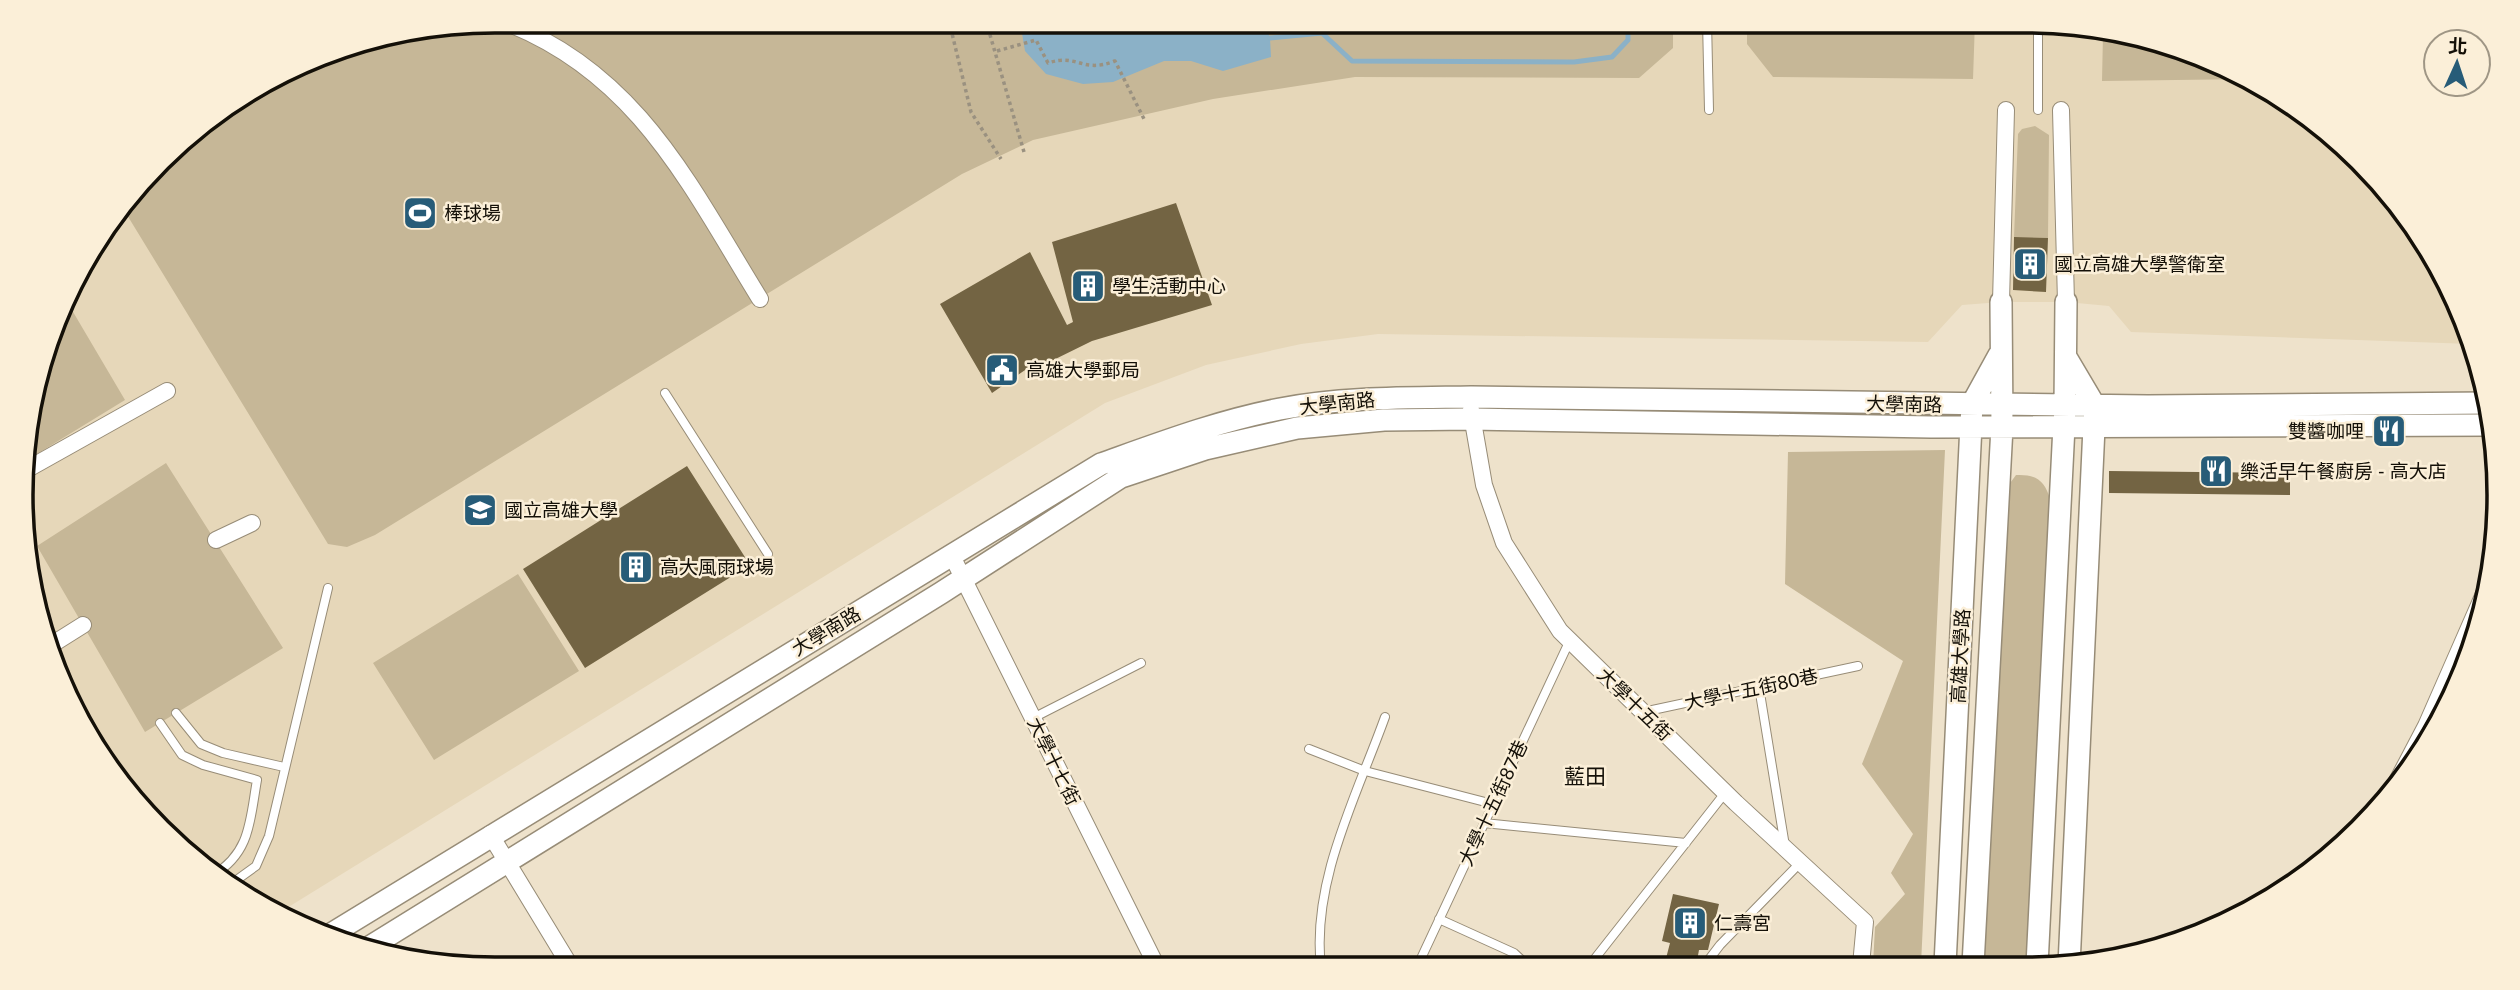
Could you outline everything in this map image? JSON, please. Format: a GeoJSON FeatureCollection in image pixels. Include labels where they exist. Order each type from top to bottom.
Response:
{"type":"FeatureCollection","features":[{"type":"Feature","properties":{"kind":"street"},"geometry":{"type":"LineString","coordinates":[[533,33],[576,59],[639,113],[662,141],[760,299]]}},
{"type":"Feature","properties":{"kind":"street"},"geometry":{"type":"LineString","coordinates":[[2001,302],[2006,110]]}},
{"type":"Feature","properties":{"kind":"street"},"geometry":{"type":"LineString","coordinates":[[2037,957],[2066,357],[2060,110]]}},
{"type":"Feature","properties":{"kind":"street","name":"高雄大學路"},"geometry":{"type":"LineString","coordinates":[[1973,957],[2002,427],[2001,302]]}},
{"type":"Feature","properties":{"kind":"street","name":"高雄大學路"},"geometry":{"type":"LineString","coordinates":[[1945,957],[1972,404],[2000,354]]}},
{"type":"Feature","properties":{"kind":"street"},"geometry":{"type":"LineString","coordinates":[[2066,357],[2095,416],[2069,955]]}},
{"type":"Feature","properties":{"kind":"street"},"geometry":{"type":"LineString","coordinates":[[34,466],[167,391]]}},
{"type":"Feature","properties":{"kind":"street","name":"大學南路"},"geometry":{"type":"LineString","coordinates":[[339,929],[490,834],[1101,464],[1190,432],[1281,409],[1372,399],[1471,397],[1972,404],[2002,405],[2064,416],[2481,425]]}},
{"type":"Feature","properties":{"kind":"street","name":"大學十五街"},"geometry":{"type":"LineString","coordinates":[[1471,397],[1471,418],[1484,485],[1504,543],[1560,631],[1726,793],[1865,922],[1862,957]]}},
{"type":"Feature","properties":{"kind":"street","name":"大學南路"},"geometry":{"type":"LineString","coordinates":[[2095,416],[2478,403]]}},
{"type":"Feature","properties":{"kind":"street","name":"大學南路"},"geometry":{"type":"LineString","coordinates":[[378,942],[963,579],[1121,477],[1205,449],[1297,428],[1384,420],[1471,418],[2002,427],[2064,416]]}},
{"type":"Feature","properties":{"kind":"street"},"geometry":{"type":"LineString","coordinates":[[216,540],[253,523]]}},
{"type":"Feature","properties":{"kind":"street","name":"大學十七街"},"geometry":{"type":"LineString","coordinates":[[951,554],[1152,957]]}},
{"type":"Feature","properties":{"kind":"street"},"geometry":{"type":"LineString","coordinates":[[58,641],[83,625]]}},
{"type":"Feature","properties":{"kind":"street"},"geometry":{"type":"LineString","coordinates":[[2431,714],[2461,647]]}},
{"type":"Feature","properties":{"kind":"street"},"geometry":{"type":"LineString","coordinates":[[490,834],[565,957]]}},
{"type":"Feature","properties":{"kind":"lane"},"geometry":{"type":"LineString","coordinates":[[1707,33],[1709,110]]}},
{"type":"Feature","properties":{"kind":"lane"},"geometry":{"type":"LineString","coordinates":[[2038,33],[2038,110]]}},
{"type":"Feature","properties":{"kind":"lane"},"geometry":{"type":"LineString","coordinates":[[665,393],[768,554]]}},
{"type":"Feature","properties":{"kind":"lane"},"geometry":{"type":"LineString","coordinates":[[238,879],[256,866],[265,846],[328,588]]}},
{"type":"Feature","properties":{"kind":"lane","name":"大學十五街87巷"},"geometry":{"type":"LineString","coordinates":[[1422,957],[1570,640]]}},
{"type":"Feature","properties":{"kind":"lane"},"geometry":{"type":"LineString","coordinates":[[1033,718],[1141,663]]}},
{"type":"Feature","properties":{"kind":"lane","name":"大學十五街80巷"},"geometry":{"type":"LineString","coordinates":[[1643,712],[1858,666]]}},
{"type":"Feature","properties":{"kind":"lane"},"geometry":{"type":"LineString","coordinates":[[1759,687],[1785,849]]}},
{"type":"Feature","properties":{"kind":"lane"},"geometry":{"type":"LineString","coordinates":[[176,713],[201,744],[222,753],[284,767]]}},
{"type":"Feature","properties":{"kind":"lane"},"geometry":{"type":"LineString","coordinates":[[1320,957],[1318,942],[1328,877],[1385,717]]}},
{"type":"Feature","properties":{"kind":"lane"},"geometry":{"type":"LineString","coordinates":[[160,723],[182,755],[203,765],[257,779],[247,832],[238,856],[223,868]]}},
{"type":"Feature","properties":{"kind":"lane"},"geometry":{"type":"LineString","coordinates":[[1309,750],[1366,771],[1493,804]]}},
{"type":"Feature","properties":{"kind":"lane"},"geometry":{"type":"LineString","coordinates":[[1596,957],[1726,793]]}},
{"type":"Feature","properties":{"kind":"lane"},"geometry":{"type":"LineString","coordinates":[[1484,823],[1686,843]]}},
{"type":"Feature","properties":{"kind":"lane"},"geometry":{"type":"LineString","coordinates":[[1712,957],[1800,863]]}},
{"type":"Feature","properties":{"kind":"lane"},"geometry":{"type":"LineString","coordinates":[[1439,919],[1518,957]]}},
{"type":"Feature","properties":{"kind":"path"},"geometry":{"type":"LineString","coordinates":[[952,33],[971,112],[1001,159]]}},
{"type":"Feature","properties":{"kind":"path"},"geometry":{"type":"LineString","coordinates":[[990,33],[1024,152]]}},
{"type":"Feature","properties":{"kind":"path"},"geometry":{"type":"LineString","coordinates":[[996,51],[1036,40],[1048,63],[1063,58],[1096,68],[1115,61],[1145,121]]}},
{"type":"Feature","properties":{"kind":"shaded area"},"geometry":{"type":"Polygon","coordinates":[[[495,33],[1673,33],[1673,48],[1639,78],[1355,77],[1213,99],[1033,140],[962,174],[375,535],[347,547],[328,544],[128,216],[168,168],[214,129],[264,95],[318,68],[405,42],[495,33]]]}},
{"type":"Feature","properties":{"kind":"shaded area"},"geometry":{"type":"Polygon","coordinates":[[[1747,33],[1975,33],[1973,79],[1773,77],[1747,44],[1747,33]]]}},
{"type":"Feature","properties":{"kind":"shaded area","name":"國立高雄大學"},"geometry":{"type":"Polygon","coordinates":[[[2025,33],[2085,37],[2145,49],[2202,68],[2256,95],[2306,129],[2352,168],[2409,238],[2439,291],[2461,344],[2131,332],[2109,306],[2066,302],[2001,302],[1962,305],[1928,342],[1378,334],[1301,344],[1206,365],[1105,403],[288,907],[238,879],[168,822],[111,752],[68,672],[49,615],[37,555],[34,465],[49,375],[68,318],[81,291],[111,238],[129,214],[168,168],[214,129],[264,95],[318,68],[375,49],[465,34],[2025,33]]]}},
{"type":"Feature","properties":{"kind":"shaded area"},"geometry":{"type":"Polygon","coordinates":[[[2103,40],[2145,49],[2202,68],[2226,79],[2102,81],[2103,40]]]}},
{"type":"Feature","properties":{"kind":"shaded area"},"geometry":{"type":"Polygon","coordinates":[[[2035,126],[2049,135],[2048,238],[2014,237],[2018,134],[2022,129],[2035,126]]]}},
{"type":"Feature","properties":{"kind":"shaded area"},"geometry":{"type":"Polygon","coordinates":[[[72,310],[125,400],[35,455],[49,375],[72,310]]]}},
{"type":"Feature","properties":{"kind":"shaded area"},"geometry":{"type":"Polygon","coordinates":[[[1945,450],[1921,957],[1873,957],[1875,927],[1905,894],[1891,873],[1913,834],[1862,764],[1903,661],[1785,584],[1788,452],[1945,450]]]}},
{"type":"Feature","properties":{"kind":"shaded area"},"geometry":{"type":"Polygon","coordinates":[[[166,463],[283,648],[145,732],[37,546],[166,463]]]}},
{"type":"Feature","properties":{"kind":"shaded area"},"geometry":{"type":"Polygon","coordinates":[[[2016,475],[2034,477],[2042,483],[2050,499],[2026,957],[1980,957],[2005,490],[2016,475]]]}},
{"type":"Feature","properties":{"kind":"shaded area"},"geometry":{"type":"Polygon","coordinates":[[[518,574],[579,671],[434,760],[373,663],[518,574]]]}},
{"type":"Feature","properties":{"kind":"water"},"geometry":{"type":"Polygon","coordinates":[[[1022,33],[1268,33],[1271,57],[1223,71],[1191,61],[1164,61],[1113,82],[1083,84],[1046,74],[1025,51],[1022,33]]]}},
{"type":"Feature","properties":{"kind":"building","name":"學生活動中心"},"geometry":{"type":"Polygon","coordinates":[[[1176,203],[1212,305],[1092,341],[1031,371],[1028,368],[992,393],[940,304],[1030,252],[1067,325],[1073,322],[1052,242],[1176,203]]]}},
{"type":"Feature","properties":{"kind":"building","name":"國立高雄大學警衛室"},"geometry":{"type":"Polygon","coordinates":[[[2014,237],[2048,238],[2046,292],[2013,290],[2014,237]]]}},
{"type":"Feature","properties":{"kind":"building","name":"高大風雨球場"},"geometry":{"type":"Polygon","coordinates":[[[687,466],[750,565],[585,668],[523,569],[687,466]]]}},
{"type":"Feature","properties":{"kind":"building"},"geometry":{"type":"Polygon","coordinates":[[[2109,471],[2290,473],[2290,495],[2109,493],[2109,471]]]}},
{"type":"Feature","properties":{"kind":"building","name":"仁壽宮"},"geometry":{"type":"Polygon","coordinates":[[[1673,894],[1719,904],[1708,950],[1699,950],[1698,957],[1666,957],[1670,943],[1662,941],[1673,894]]]}},
{"type":"Feature","properties":{"kind":"waterway"},"geometry":{"type":"LineString","coordinates":[[1270,38],[1322,33]]}},
{"type":"Feature","properties":{"kind":"waterway"},"geometry":{"type":"LineString","coordinates":[[1322,33],[1352,61],[1574,62],[1612,57],[1628,40],[1628,33]]}},
{"type":"Feature","properties":{"kind":"place","name":"棒球場"},"geometry":{"type":"Point","coordinates":[420,213]}},
{"type":"Feature","properties":{"kind":"place","name":"國立高雄大學警衛室"},"geometry":{"type":"Point","coordinates":[2030,264]}},
{"type":"Feature","properties":{"kind":"place","name":"學生活動中心"},"geometry":{"type":"Point","coordinates":[1088,286]}},
{"type":"Feature","properties":{"kind":"place","name":"高雄大學郵局"},"geometry":{"type":"Point","coordinates":[1002,370]}},
{"type":"Feature","properties":{"kind":"place","name":"雙醬咖哩"},"geometry":{"type":"Point","coordinates":[2389,431]}},
{"type":"Feature","properties":{"kind":"place","name":"樂活早午餐廚房 - 高大店"},"geometry":{"type":"Point","coordinates":[2216,471]}},
{"type":"Feature","properties":{"kind":"place","name":"國立高雄大學"},"geometry":{"type":"Point","coordinates":[480,510]}},
{"type":"Feature","properties":{"kind":"place","name":"高大風雨球場"},"geometry":{"type":"Point","coordinates":[636,567]}},
{"type":"Feature","properties":{"kind":"place","name":"仁壽宮"},"geometry":{"type":"Point","coordinates":[1690,923]}},
{"type":"Feature","properties":{"kind":"district","name":"藍田"},"geometry":{"type":"Point","coordinates":[1585,777]}}]}
